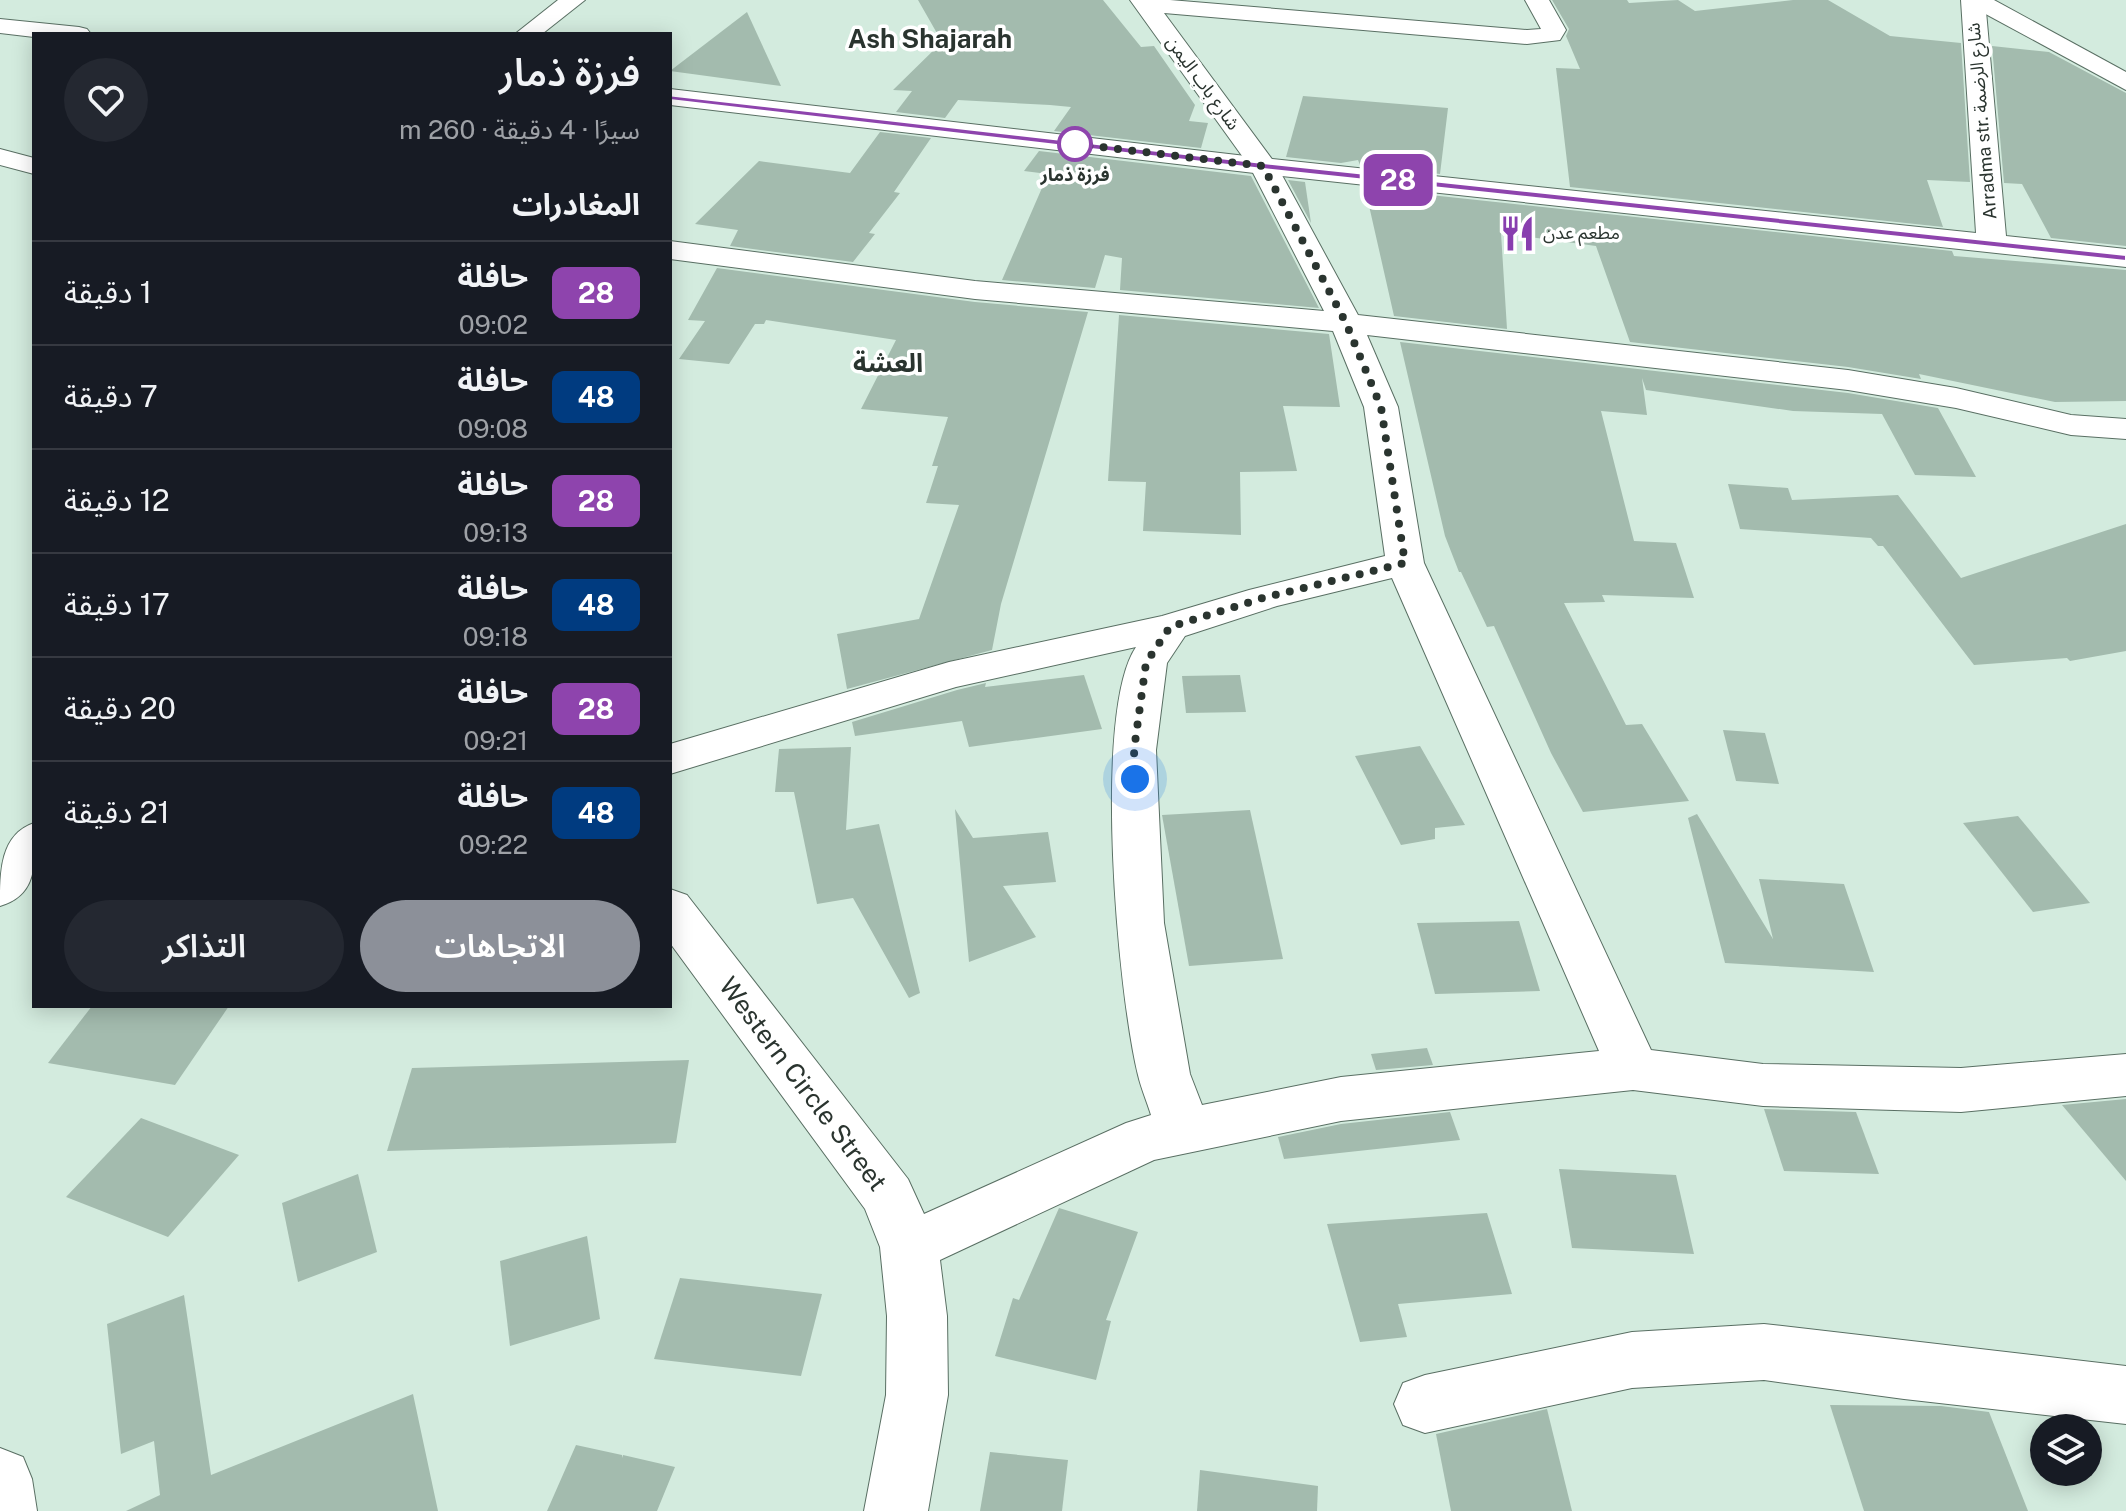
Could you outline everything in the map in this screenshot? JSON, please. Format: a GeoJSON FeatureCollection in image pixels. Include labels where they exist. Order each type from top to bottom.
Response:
{"type":"FeatureCollection","features":[{"type":"Feature","properties":{"kind":"street"},"geometry":{"type":"LineString","coordinates":[[530,32],[573,0]]}},
{"type":"Feature","properties":{"kind":"street"},"geometry":{"type":"LineString","coordinates":[[1145,3],[1527,37],[1552,35],[1554,30],[1537,0]]}},
{"type":"Feature","properties":{"kind":"street"},"geometry":{"type":"LineString","coordinates":[[1975,0],[2126,82]]}},
{"type":"Feature","properties":{"kind":"street","name":"Arradma str. شارع الرضمة"},"geometry":{"type":"LineString","coordinates":[[1975,0],[1992,243]]}},
{"type":"Feature","properties":{"kind":"street","name":"شارع باب اليمن"},"geometry":{"type":"LineString","coordinates":[[1145,3],[1263,166],[1346,323],[1381,407],[1405,563],[1633,1069]]}},
{"type":"Feature","properties":{"kind":"street"},"geometry":{"type":"LineString","coordinates":[[0,26],[59,32]]}},
{"type":"Feature","properties":{"kind":"street"},"geometry":{"type":"LineString","coordinates":[[672,97],[1263,166],[2126,258]]}},
{"type":"Feature","properties":{"kind":"street"},"geometry":{"type":"LineString","coordinates":[[0,157],[32,165]]}},
{"type":"Feature","properties":{"kind":"street"},"geometry":{"type":"LineString","coordinates":[[672,250],[975,290],[1346,323],[1848,380],[1956,398],[2071,425],[2126,429]]}},
{"type":"Feature","properties":{"kind":"street"},"geometry":{"type":"LineString","coordinates":[[672,758],[949,675],[1170,627],[1263,598],[1405,563]]}},
{"type":"Feature","properties":{"kind":"street"},"geometry":{"type":"LineString","coordinates":[[1170,627],[1146,663],[1134,750],[1140,923],[1164,1074],[1184,1131]]}},
{"type":"Feature","properties":{"kind":"street"},"geometry":{"type":"LineString","coordinates":[[0,889],[32,842]]}},
{"type":"Feature","properties":{"kind":"street","name":"Western Circle Street"},"geometry":{"type":"LineString","coordinates":[[672,910],[888,1196],[909,1247],[917,1316],[917,1395],[896,1511]]}},
{"type":"Feature","properties":{"kind":"street"},"geometry":{"type":"LineString","coordinates":[[909,1247],[1145,1139],[1341,1099],[1633,1069],[1763,1085],[1961,1090],[2126,1075]]}},
{"type":"Feature","properties":{"kind":"street"},"geometry":{"type":"LineString","coordinates":[[1425,1404],[1632,1360],[1764,1352],[2126,1395]]}},
{"type":"Feature","properties":{"kind":"street"},"geometry":{"type":"LineString","coordinates":[[0,1479],[5,1511]]}},
{"type":"Feature","properties":{"kind":"building"},"geometry":{"type":"Polygon","coordinates":[[[918,0],[1103,0],[1141,47],[1154,46],[1195,105],[1189,121],[1208,123],[1201,148],[1054,131],[1071,107],[958,100],[945,118],[896,112],[912,91],[893,90],[942,42],[918,0]]]}},
{"type":"Feature","properties":{"kind":"building"},"geometry":{"type":"Polygon","coordinates":[[[1552,0],[1627,0],[1629,3],[1678,0],[1695,11],[1793,0],[1828,0],[1890,36],[1961,43],[1970,182],[1927,180],[1943,227],[1570,187],[1556,68],[1580,69],[1566,36],[1569,29],[1552,0]]]}},
{"type":"Feature","properties":{"kind":"building"},"geometry":{"type":"Polygon","coordinates":[[[747,12],[781,86],[672,71],[747,12]]]}},
{"type":"Feature","properties":{"kind":"building"},"geometry":{"type":"Polygon","coordinates":[[[1992,46],[2049,52],[2126,93],[2126,246],[2051,238],[2022,184],[2004,183],[1992,46]]]}},
{"type":"Feature","properties":{"kind":"building"},"geometry":{"type":"Polygon","coordinates":[[[1303,96],[1448,108],[1440,174],[1360,165],[1358,160],[1341,163],[1286,157],[1303,96]]]}},
{"type":"Feature","properties":{"kind":"building"},"geometry":{"type":"Polygon","coordinates":[[[880,132],[931,138],[894,192],[900,193],[869,233],[875,234],[853,262],[730,246],[738,230],[695,224],[759,161],[850,173],[880,132]]]}},
{"type":"Feature","properties":{"kind":"building"},"geometry":{"type":"Polygon","coordinates":[[[1039,151],[1251,176],[1319,308],[1120,290],[1122,258],[1105,255],[1095,288],[1002,280],[1048,174],[1024,171],[1039,151]]]}},
{"type":"Feature","properties":{"kind":"building"},"geometry":{"type":"Polygon","coordinates":[[[1288,180],[1305,182],[1311,223],[1288,180]]]}},
{"type":"Feature","properties":{"kind":"building"},"geometry":{"type":"Polygon","coordinates":[[[1365,188],[1952,251],[1954,256],[2126,270],[2126,401],[2055,402],[1919,374],[1921,379],[1848,367],[1630,342],[1596,246],[1501,233],[1507,329],[1394,316],[1365,188]]]}},
{"type":"Feature","properties":{"kind":"building"},"geometry":{"type":"Polygon","coordinates":[[[717,268],[975,302],[1088,312],[1001,604],[992,650],[847,689],[837,634],[919,619],[959,505],[926,503],[938,466],[932,466],[948,417],[861,409],[896,340],[766,320],[764,324],[755,324],[729,364],[679,359],[705,321],[688,320],[717,268]]]}},
{"type":"Feature","properties":{"kind":"building"},"geometry":{"type":"Polygon","coordinates":[[[1119,315],[1329,334],[1340,407],[1283,406],[1297,471],[1240,472],[1241,535],[1143,531],[1146,482],[1108,481],[1119,315]]]}},
{"type":"Feature","properties":{"kind":"building"},"geometry":{"type":"Polygon","coordinates":[[[1400,342],[1848,393],[1938,408],[1976,477],[1915,475],[1882,414],[1793,411],[1646,390],[1642,378],[1647,415],[1601,411],[1634,541],[1676,543],[1694,598],[1602,595],[1605,602],[1564,603],[1626,725],[1642,724],[1689,801],[1583,812],[1551,753],[1494,626],[1487,627],[1459,572],[1445,536],[1400,342]]]}},
{"type":"Feature","properties":{"kind":"building"},"geometry":{"type":"Polygon","coordinates":[[[1728,484],[1788,488],[1792,500],[1898,495],[1961,578],[2126,524],[2126,651],[2070,661],[2067,658],[1974,665],[1883,546],[1878,546],[1871,538],[1740,529],[1728,484]]]}},
{"type":"Feature","properties":{"kind":"building"},"geometry":{"type":"Polygon","coordinates":[[[1084,675],[1102,729],[969,747],[962,721],[855,736],[852,722],[957,690],[986,683],[985,687],[1084,675]]]}},
{"type":"Feature","properties":{"kind":"building"},"geometry":{"type":"Polygon","coordinates":[[[1240,675],[1246,712],[1186,713],[1182,676],[1240,675]]]}},
{"type":"Feature","properties":{"kind":"building"},"geometry":{"type":"Polygon","coordinates":[[[1723,730],[1765,733],[1779,784],[1736,781],[1723,730]]]}},
{"type":"Feature","properties":{"kind":"building"},"geometry":{"type":"Polygon","coordinates":[[[1420,746],[1465,825],[1435,828],[1435,839],[1401,845],[1355,756],[1420,746]]]}},
{"type":"Feature","properties":{"kind":"building"},"geometry":{"type":"Polygon","coordinates":[[[851,747],[846,830],[879,824],[920,993],[909,998],[853,898],[817,904],[794,792],[775,792],[779,749],[851,747]]]}},
{"type":"Feature","properties":{"kind":"building"},"geometry":{"type":"Polygon","coordinates":[[[955,809],[973,838],[1048,832],[1056,882],[1003,886],[1036,937],[969,962],[955,809]]]}},
{"type":"Feature","properties":{"kind":"building"},"geometry":{"type":"Polygon","coordinates":[[[1250,810],[1283,959],[1189,966],[1162,815],[1250,810]]]}},
{"type":"Feature","properties":{"kind":"building"},"geometry":{"type":"Polygon","coordinates":[[[1697,814],[1773,939],[1759,879],[1844,884],[1874,972],[1725,963],[1688,818],[1697,814]]]}},
{"type":"Feature","properties":{"kind":"building"},"geometry":{"type":"Polygon","coordinates":[[[2018,816],[2090,903],[2033,912],[1963,823],[2018,816]]]}},
{"type":"Feature","properties":{"kind":"building"},"geometry":{"type":"Polygon","coordinates":[[[1519,921],[1540,991],[1435,994],[1417,923],[1519,921]]]}},
{"type":"Feature","properties":{"kind":"building"},"geometry":{"type":"Polygon","coordinates":[[[90,1008],[228,1008],[175,1085],[48,1063],[90,1008]]]}},
{"type":"Feature","properties":{"kind":"building"},"geometry":{"type":"Polygon","coordinates":[[[1427,1048],[1433,1065],[1376,1070],[1371,1054],[1427,1048]]]}},
{"type":"Feature","properties":{"kind":"building"},"geometry":{"type":"Polygon","coordinates":[[[689,1060],[676,1143],[387,1151],[412,1068],[689,1060]]]}},
{"type":"Feature","properties":{"kind":"building"},"geometry":{"type":"Polygon","coordinates":[[[2126,1099],[2126,1181],[2062,1105],[2126,1099]]]}},
{"type":"Feature","properties":{"kind":"building"},"geometry":{"type":"Polygon","coordinates":[[[1764,1109],[1856,1112],[1879,1174],[1784,1171],[1764,1109]]]}},
{"type":"Feature","properties":{"kind":"building"},"geometry":{"type":"Polygon","coordinates":[[[1450,1112],[1460,1140],[1284,1159],[1278,1137],[1341,1124],[1450,1112]]]}},
{"type":"Feature","properties":{"kind":"building"},"geometry":{"type":"Polygon","coordinates":[[[141,1118],[239,1155],[168,1237],[66,1197],[141,1118]]]}},
{"type":"Feature","properties":{"kind":"building"},"geometry":{"type":"Polygon","coordinates":[[[1559,1169],[1676,1175],[1694,1254],[1572,1248],[1559,1169]]]}},
{"type":"Feature","properties":{"kind":"building"},"geometry":{"type":"Polygon","coordinates":[[[358,1174],[377,1252],[298,1282],[282,1203],[358,1174]]]}},
{"type":"Feature","properties":{"kind":"building"},"geometry":{"type":"Polygon","coordinates":[[[1059,1208],[1138,1232],[1106,1320],[1111,1321],[1096,1380],[995,1356],[1013,1298],[1019,1300],[1059,1208]]]}},
{"type":"Feature","properties":{"kind":"building"},"geometry":{"type":"Polygon","coordinates":[[[1487,1213],[1512,1294],[1398,1304],[1407,1337],[1360,1342],[1327,1224],[1487,1213]]]}},
{"type":"Feature","properties":{"kind":"building"},"geometry":{"type":"Polygon","coordinates":[[[587,1236],[600,1319],[510,1346],[500,1261],[587,1236]]]}},
{"type":"Feature","properties":{"kind":"building"},"geometry":{"type":"Polygon","coordinates":[[[680,1278],[822,1294],[801,1376],[654,1359],[680,1278]]]}},
{"type":"Feature","properties":{"kind":"building"},"geometry":{"type":"Polygon","coordinates":[[[184,1295],[211,1475],[413,1394],[438,1511],[126,1511],[160,1495],[154,1441],[121,1454],[107,1324],[184,1295]]]}},
{"type":"Feature","properties":{"kind":"building"},"geometry":{"type":"Polygon","coordinates":[[[1830,1405],[1941,1406],[1989,1412],[2028,1511],[1864,1511],[1830,1405]]]}},
{"type":"Feature","properties":{"kind":"building"},"geometry":{"type":"Polygon","coordinates":[[[1547,1409],[1572,1511],[1451,1511],[1436,1434],[1547,1409]]]}},
{"type":"Feature","properties":{"kind":"building"},"geometry":{"type":"Polygon","coordinates":[[[576,1445],[622,1455],[622,1458],[623,1455],[675,1467],[657,1511],[547,1511],[576,1445]]]}},
{"type":"Feature","properties":{"kind":"building"},"geometry":{"type":"Polygon","coordinates":[[[990,1452],[1068,1460],[1062,1511],[980,1511],[990,1452]]]}},
{"type":"Feature","properties":{"kind":"building"},"geometry":{"type":"Polygon","coordinates":[[[1200,1470],[1318,1486],[1317,1511],[1197,1511],[1200,1470]]]}},
{"type":"Feature","properties":{"kind":"bus line","name":"28"},"geometry":{"type":"LineString","coordinates":[[672,97],[1263,166],[2126,258]]}},
{"type":"Feature","properties":{"kind":"place","name":"فرزة ذمار"},"geometry":{"type":"Point","coordinates":[1075,144]}},
{"type":"Feature","properties":{"kind":"place","name":"مطعم عدن"},"geometry":{"type":"Point","coordinates":[1517,233]}},
{"type":"Feature","properties":{"kind":"district","name":"Ash Shajarah"},"geometry":{"type":"Point","coordinates":[930,39]}},
{"type":"Feature","properties":{"kind":"district","name":"العشة"},"geometry":{"type":"Point","coordinates":[888,363]}},
{"type":"Feature","properties":{"kind":"route"},"geometry":{"type":"LineString","coordinates":[[1075,144],[1263,166],[1346,323],[1381,407],[1405,563],[1263,598],[1170,627],[1146,663],[1134,750],[1135,779]]}}]}
